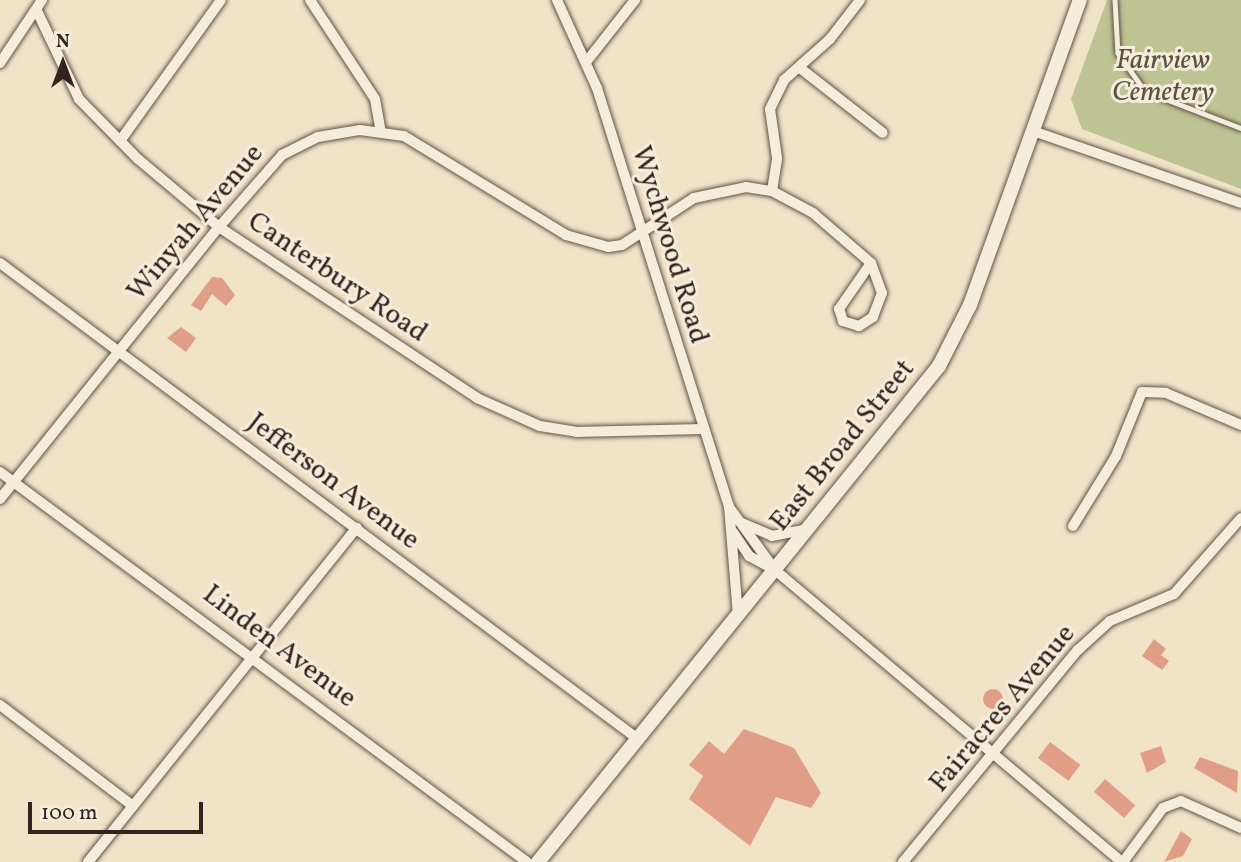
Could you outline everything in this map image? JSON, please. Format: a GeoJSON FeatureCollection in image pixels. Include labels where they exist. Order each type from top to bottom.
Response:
{"type":"FeatureCollection","features":[{"type":"Feature","properties":{"kind":"street"},"geometry":{"type":"LineString","coordinates":[[0,64],[42,0]]}},
{"type":"Feature","properties":{"kind":"street"},"geometry":{"type":"LineString","coordinates":[[120,141],[221,0]]}},
{"type":"Feature","properties":{"kind":"street"},"geometry":{"type":"LineString","coordinates":[[310,0],[375,99],[381,132]]}},
{"type":"Feature","properties":{"kind":"street","name":"Wychwood Road"},"geometry":{"type":"LineString","coordinates":[[557,0],[587,61],[702,429],[735,524],[738,615]]}},
{"type":"Feature","properties":{"kind":"street"},"geometry":{"type":"LineString","coordinates":[[587,61],[635,0]]}},
{"type":"Feature","properties":{"kind":"street"},"geometry":{"type":"LineString","coordinates":[[860,0],[800,68],[783,80],[770,108],[777,158],[772,191],[813,213],[871,263],[882,293],[879,306],[859,326],[843,321],[844,296],[871,263]]}},
{"type":"Feature","properties":{"kind":"street","name":"East Broad Street"},"geometry":{"type":"LineString","coordinates":[[538,862],[810,526],[885,439],[950,346],[1080,0]]}},
{"type":"Feature","properties":{"kind":"street","name":"Canterbury Road"},"geometry":{"type":"LineString","coordinates":[[37,11],[79,99],[120,141],[219,226],[516,418],[576,432],[702,429]]}},
{"type":"Feature","properties":{"kind":"street"},"geometry":{"type":"LineString","coordinates":[[800,68],[883,133]]}},
{"type":"Feature","properties":{"kind":"street"},"geometry":{"type":"LineString","coordinates":[[1033,131],[1241,203]]}},
{"type":"Feature","properties":{"kind":"street","name":"Winyah Avenue"},"geometry":{"type":"LineString","coordinates":[[0,499],[219,226],[282,155],[299,144],[337,134],[381,132],[426,146],[585,242],[622,245],[694,198],[735,188],[772,191]]}},
{"type":"Feature","properties":{"kind":"street","name":"Jefferson Avenue"},"geometry":{"type":"LineString","coordinates":[[0,263],[638,739]]}},
{"type":"Feature","properties":{"kind":"street"},"geometry":{"type":"LineString","coordinates":[[1073,526],[1116,456],[1142,392],[1166,393],[1241,425]]}},
{"type":"Feature","properties":{"kind":"street","name":"Linden Avenue"},"geometry":{"type":"LineString","coordinates":[[0,472],[254,657],[527,862]]}},
{"type":"Feature","properties":{"kind":"street","name":"Fairacres Avenue"},"geometry":{"type":"LineString","coordinates":[[904,862],[1078,650],[1110,621],[1174,594],[1241,518]]}},
{"type":"Feature","properties":{"kind":"street"},"geometry":{"type":"LineString","coordinates":[[735,524],[772,536],[810,526]]}},
{"type":"Feature","properties":{"kind":"street","name":"Wychwood Road"},"geometry":{"type":"LineString","coordinates":[[735,524],[775,570],[1122,862]]}},
{"type":"Feature","properties":{"kind":"street"},"geometry":{"type":"LineString","coordinates":[[88,862],[357,528]]}},
{"type":"Feature","properties":{"kind":"street"},"geometry":{"type":"LineString","coordinates":[[0,705],[133,806]]}},
{"type":"Feature","properties":{"kind":"street"},"geometry":{"type":"LineString","coordinates":[[1122,862],[1163,808],[1181,801],[1241,828]]}},
{"type":"Feature","properties":{"kind":"lane"},"geometry":{"type":"LineString","coordinates":[[1115,0],[1118,53],[1145,92],[1241,128]]}},
{"type":"Feature","properties":{"kind":"green space","name":"Fairview Cemetery"},"geometry":{"type":"Polygon","coordinates":[[[1107,0],[1241,0],[1241,189],[1082,129],[1071,99],[1107,0]]]}},
{"type":"Feature","properties":{"kind":"building"},"geometry":{"type":"Polygon","coordinates":[[[212,277],[222,278],[235,295],[226,306],[212,294],[201,311],[191,305],[212,277]]]}},
{"type":"Feature","properties":{"kind":"building"},"geometry":{"type":"Polygon","coordinates":[[[181,327],[196,338],[186,352],[167,338],[181,327]]]}},
{"type":"Feature","properties":{"kind":"building"},"geometry":{"type":"Polygon","coordinates":[[[1154,639],[1166,649],[1161,655],[1169,661],[1162,670],[1142,656],[1154,639]]]}},
{"type":"Feature","properties":{"kind":"building"},"geometry":{"type":"Polygon","coordinates":[[[993,689],[1000,692],[1003,699],[1000,706],[993,709],[986,706],[983,699],[986,692],[993,689]]]}},
{"type":"Feature","properties":{"kind":"building"},"geometry":{"type":"Polygon","coordinates":[[[744,729],[794,748],[821,793],[811,808],[776,797],[750,846],[689,799],[703,776],[689,765],[709,741],[724,754],[744,729]]]}},
{"type":"Feature","properties":{"kind":"building"},"geometry":{"type":"Polygon","coordinates":[[[1050,742],[1080,765],[1068,781],[1038,758],[1050,742]]]}},
{"type":"Feature","properties":{"kind":"building"},"geometry":{"type":"Polygon","coordinates":[[[1161,746],[1166,762],[1147,773],[1140,753],[1161,746]]]}},
{"type":"Feature","properties":{"kind":"building"},"geometry":{"type":"Polygon","coordinates":[[[1200,757],[1238,771],[1237,793],[1194,768],[1200,757]]]}},
{"type":"Feature","properties":{"kind":"building"},"geometry":{"type":"Polygon","coordinates":[[[1105,779],[1135,805],[1124,818],[1094,792],[1105,779]]]}},
{"type":"Feature","properties":{"kind":"building"},"geometry":{"type":"Polygon","coordinates":[[[1181,831],[1192,839],[1183,856],[1164,862],[1181,831]]]}}]}
